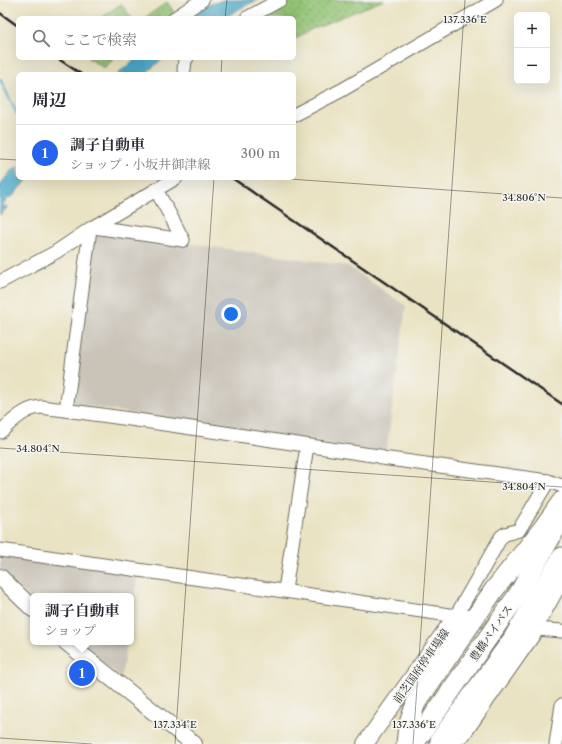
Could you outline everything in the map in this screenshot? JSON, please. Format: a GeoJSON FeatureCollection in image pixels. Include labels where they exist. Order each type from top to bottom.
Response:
{"type":"FeatureCollection","features":[{"type":"Feature","properties":{"kind":"highway"},"geometry":{"type":"LineString","coordinates":[[406,744],[408,726],[416,703],[494,590],[543,528],[562,501]]}},
{"type":"Feature","properties":{"kind":"highway","name":"豊橋バイパス"},"geometry":{"type":"LineString","coordinates":[[414,744],[519,593],[562,517]]}},
{"type":"Feature","properties":{"kind":"highway","name":"豊橋バイパス"},"geometry":{"type":"LineString","coordinates":[[421,744],[455,700],[525,598],[562,529]]}},
{"type":"Feature","properties":{"kind":"highway"},"geometry":{"type":"LineString","coordinates":[[439,742],[512,640],[562,557]]}},
{"type":"Feature","properties":{"kind":"main road"},"geometry":{"type":"LineString","coordinates":[[0,577],[30,607]]}},
{"type":"Feature","properties":{"kind":"main road"},"geometry":{"type":"LineString","coordinates":[[439,742],[454,739],[462,733],[562,578]]}},
{"type":"Feature","properties":{"kind":"main road","name":"前芝国府停車場線"},"geometry":{"type":"LineString","coordinates":[[365,744],[462,617]]}},
{"type":"Feature","properties":{"kind":"main road"},"geometry":{"type":"LineString","coordinates":[[70,645],[194,744]]}},
{"type":"Feature","properties":{"kind":"street"},"geometry":{"type":"LineString","coordinates":[[179,16],[202,0]]}},
{"type":"Feature","properties":{"kind":"street"},"geometry":{"type":"LineString","coordinates":[[251,16],[280,0]]}},
{"type":"Feature","properties":{"kind":"street"},"geometry":{"type":"LineString","coordinates":[[296,114],[342,90],[496,0]]}},
{"type":"Feature","properties":{"kind":"street"},"geometry":{"type":"LineString","coordinates":[[0,282],[56,252],[92,228],[173,180]]}},
{"type":"Feature","properties":{"kind":"street"},"geometry":{"type":"LineString","coordinates":[[92,228],[183,240],[156,190]]}},
{"type":"Feature","properties":{"kind":"street"},"geometry":{"type":"LineString","coordinates":[[66,410],[92,228]]}},
{"type":"Feature","properties":{"kind":"street"},"geometry":{"type":"LineString","coordinates":[[0,432],[26,410],[34,407],[41,407],[164,423],[379,456],[382,458],[548,481],[562,486]]}},
{"type":"Feature","properties":{"kind":"street"},"geometry":{"type":"LineString","coordinates":[[285,590],[307,446]]}},
{"type":"Feature","properties":{"kind":"street"},"geometry":{"type":"LineString","coordinates":[[0,550],[140,571],[285,590],[462,617],[501,537],[505,534],[519,530],[548,481]]}},
{"type":"Feature","properties":{"kind":"street"},"geometry":{"type":"LineString","coordinates":[[533,625],[562,632]]}},
{"type":"Feature","properties":{"kind":"street"},"geometry":{"type":"LineString","coordinates":[[556,744],[562,705]]}},
{"type":"Feature","properties":{"kind":"shaded area"},"geometry":{"type":"Polygon","coordinates":[[[95,230],[348,266],[406,306],[386,453],[71,404],[95,230]]]}},
{"type":"Feature","properties":{"kind":"shaded area"},"geometry":{"type":"Polygon","coordinates":[[[0,552],[138,573],[134,598],[134,593],[30,593],[30,598],[0,570],[0,552]]]}},
{"type":"Feature","properties":{"kind":"shaded area"},"geometry":{"type":"Polygon","coordinates":[[[81,645],[126,645],[121,678],[81,645]]]}},
{"type":"Feature","properties":{"kind":"green space"},"geometry":{"type":"Polygon","coordinates":[[[291,0],[384,0],[312,29],[296,38],[296,16],[261,15],[291,0]]]}},
{"type":"Feature","properties":{"kind":"green space"},"geometry":{"type":"Polygon","coordinates":[[[167,2],[175,14],[172,16],[148,16],[167,2]]]}},
{"type":"Feature","properties":{"kind":"green space"},"geometry":{"type":"Polygon","coordinates":[[[121,4],[130,16],[104,16],[121,4]]]}},
{"type":"Feature","properties":{"kind":"green space"},"geometry":{"type":"Polygon","coordinates":[[[91,60],[113,60],[104,68],[91,60]]]}},
{"type":"Feature","properties":{"kind":"water"},"geometry":{"type":"Polygon","coordinates":[[[223,0],[257,0],[227,16],[194,16],[209,5],[223,0]]]}},
{"type":"Feature","properties":{"kind":"water"},"geometry":{"type":"Polygon","coordinates":[[[134,60],[161,60],[148,72],[120,72],[134,60]]]}},
{"type":"Feature","properties":{"kind":"water"},"geometry":{"type":"Polygon","coordinates":[[[16,168],[16,180],[28,180],[14,195],[8,198],[2,207],[7,206],[6,209],[0,215],[0,185],[12,170],[16,168]]]}},
{"type":"Feature","properties":{"kind":"waterway"},"geometry":{"type":"LineString","coordinates":[[0,79],[16,112]]}},
{"type":"Feature","properties":{"kind":"tunnel"},"geometry":{"type":"LineString","coordinates":[[468,618],[526,626]]}},
{"type":"Feature","properties":{"kind":"railway"},"geometry":{"type":"LineString","coordinates":[[0,13],[16,25]]}},
{"type":"Feature","properties":{"kind":"railway"},"geometry":{"type":"LineString","coordinates":[[60,60],[78,72]]}},
{"type":"Feature","properties":{"kind":"railway"},"geometry":{"type":"LineString","coordinates":[[235,180],[562,404]]}},
{"type":"Feature","properties":{"kind":"place","name":"調子自動車"},"geometry":{"type":"Point","coordinates":[82,673]}}]}
